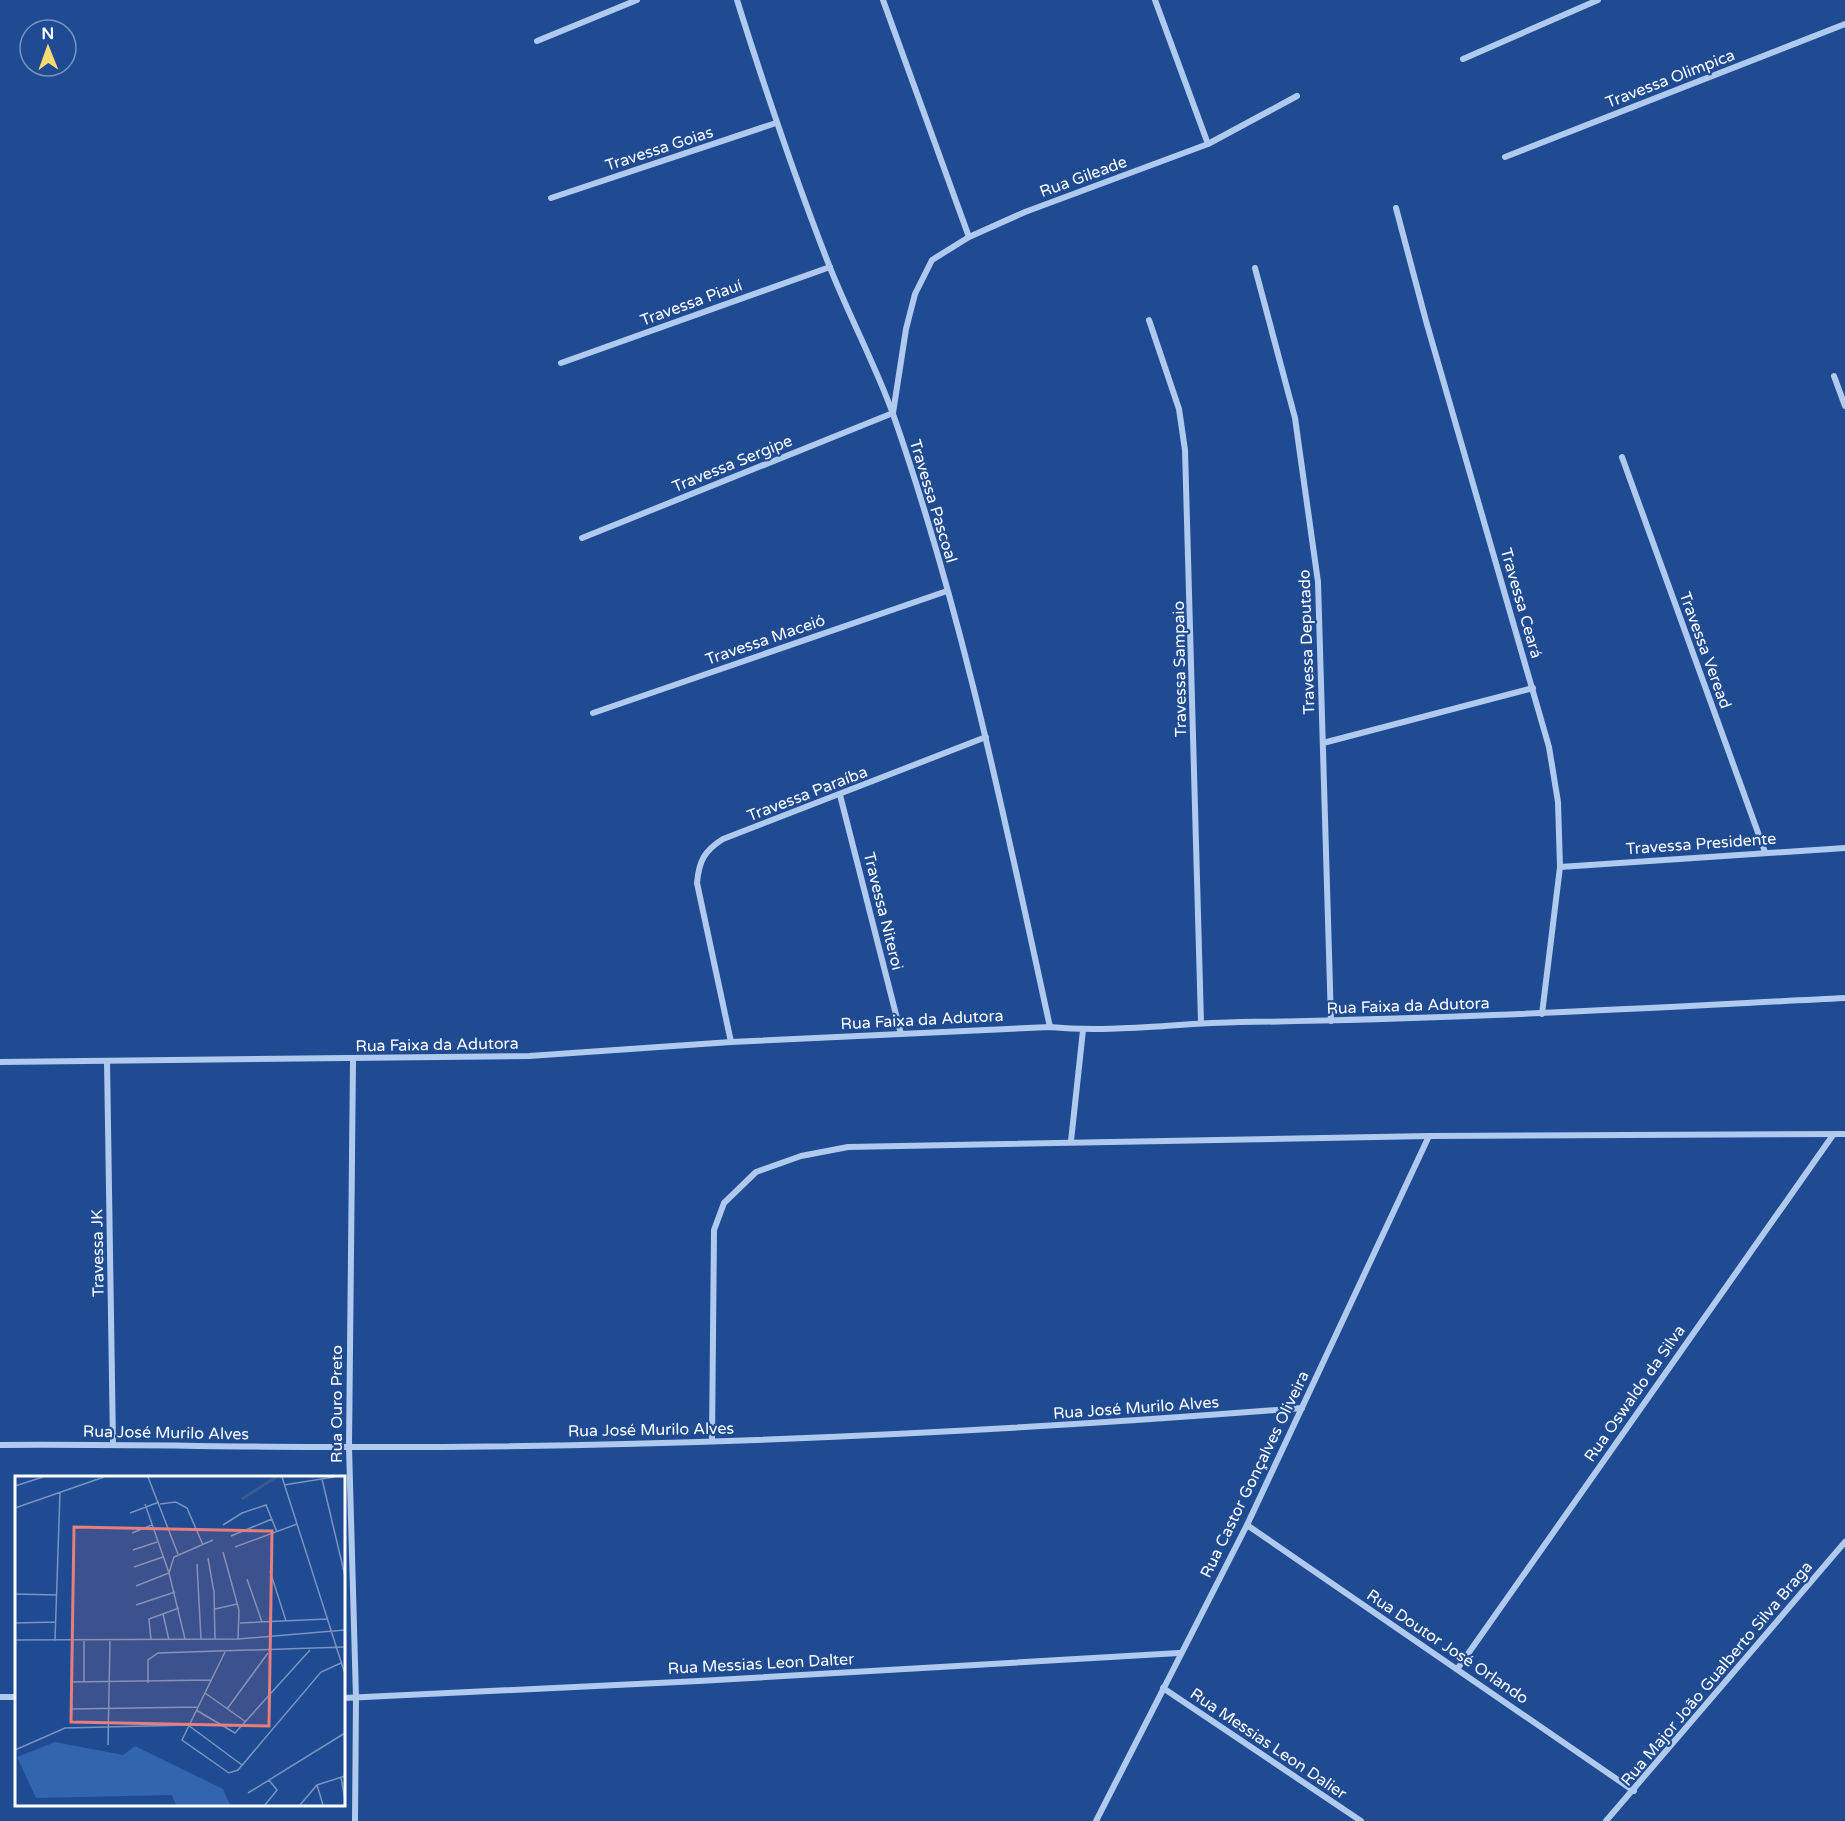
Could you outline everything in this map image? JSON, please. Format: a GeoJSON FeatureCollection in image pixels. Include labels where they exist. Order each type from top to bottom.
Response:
{"type":"FeatureCollection","features":[{"type":"Feature","properties":{"kind":"street"},"geometry":{"type":"LineString","coordinates":[[537,41],[637,0]]}},
{"type":"Feature","properties":{"kind":"street","name":"Travessa Pascoal"},"geometry":{"type":"LineString","coordinates":[[736,0],[776,123],[830,267],[893,413],[947,591],[986,737],[1050,1027]]}},
{"type":"Feature","properties":{"kind":"street"},"geometry":{"type":"LineString","coordinates":[[883,0],[969,237]]}},
{"type":"Feature","properties":{"kind":"street"},"geometry":{"type":"LineString","coordinates":[[1155,0],[1208,144]]}},
{"type":"Feature","properties":{"kind":"street"},"geometry":{"type":"LineString","coordinates":[[1463,58],[1598,0]]}},
{"type":"Feature","properties":{"kind":"street","name":"Travessa Olimpica"},"geometry":{"type":"LineString","coordinates":[[1505,157],[1845,24]]}},
{"type":"Feature","properties":{"kind":"street","name":"Rua Gileade"},"geometry":{"type":"LineString","coordinates":[[893,413],[906,329],[915,294],[932,260],[969,237],[1025,212],[1208,144],[1297,96]]}},
{"type":"Feature","properties":{"kind":"street","name":"Travessa Goias"},"geometry":{"type":"LineString","coordinates":[[551,198],[776,123]]}},
{"type":"Feature","properties":{"kind":"street","name":"Travessa Ceará"},"geometry":{"type":"LineString","coordinates":[[1396,208],[1425,321],[1549,747],[1558,802],[1560,867],[1542,1014]]}},
{"type":"Feature","properties":{"kind":"street","name":"Travessa Piauí"},"geometry":{"type":"LineString","coordinates":[[561,363],[830,267]]}},
{"type":"Feature","properties":{"kind":"street","name":"Travessa Deputado"},"geometry":{"type":"LineString","coordinates":[[1255,268],[1295,418],[1307,490],[1318,582],[1331,1021]]}},
{"type":"Feature","properties":{"kind":"street","name":"Travessa Sampaio"},"geometry":{"type":"LineString","coordinates":[[1149,320],[1179,410],[1185,450],[1201,1023]]}},
{"type":"Feature","properties":{"kind":"street"},"geometry":{"type":"LineString","coordinates":[[1834,376],[1845,406]]}},
{"type":"Feature","properties":{"kind":"street","name":"Travessa Sergipe"},"geometry":{"type":"LineString","coordinates":[[582,538],[893,413]]}},
{"type":"Feature","properties":{"kind":"street","name":"Travessa Veread"},"geometry":{"type":"LineString","coordinates":[[1622,457],[1765,852]]}},
{"type":"Feature","properties":{"kind":"street","name":"Travessa Maceió"},"geometry":{"type":"LineString","coordinates":[[593,713],[947,591]]}},
{"type":"Feature","properties":{"kind":"street"},"geometry":{"type":"LineString","coordinates":[[1323,743],[1533,688]]}},
{"type":"Feature","properties":{"kind":"street","name":"Travessa Paraíba"},"geometry":{"type":"LineString","coordinates":[[731,1042],[697,883],[699,862],[709,848],[723,839],[986,737]]}},
{"type":"Feature","properties":{"kind":"street","name":"Travessa Niteroi"},"geometry":{"type":"LineString","coordinates":[[840,795],[901,1034]]}},
{"type":"Feature","properties":{"kind":"street","name":"Travessa Presidente"},"geometry":{"type":"LineString","coordinates":[[1560,867],[1845,848]]}},
{"type":"Feature","properties":{"kind":"street","name":"Rua Faixa da Adutora"},"geometry":{"type":"LineString","coordinates":[[0,1062],[353,1060],[529,1056],[731,1042],[1050,1027],[1083,1030],[1201,1023],[1542,1014],[1845,998]]}},
{"type":"Feature","properties":{"kind":"street"},"geometry":{"type":"LineString","coordinates":[[1071,1142],[1083,1030]]}},
{"type":"Feature","properties":{"kind":"street","name":"Rua Ouro Preto"},"geometry":{"type":"LineString","coordinates":[[353,1060],[349,1448],[356,1698],[356,1821]]}},
{"type":"Feature","properties":{"kind":"street","name":"Travessa JK"},"geometry":{"type":"LineString","coordinates":[[107,1061],[113,1444]]}},
{"type":"Feature","properties":{"kind":"street"},"geometry":{"type":"LineString","coordinates":[[712,1441],[714,1230],[724,1203],[756,1172],[801,1156],[848,1147],[1071,1142],[1429,1136],[1845,1134]]}},
{"type":"Feature","properties":{"kind":"street","name":"Rua Oswaldo da Silva"},"geometry":{"type":"LineString","coordinates":[[1458,1668],[1833,1135]]}},
{"type":"Feature","properties":{"kind":"street","name":"Rua Castor Gonçalves Oliveira"},"geometry":{"type":"LineString","coordinates":[[1096,1821],[1179,1653],[1247,1525],[1429,1136]]}},
{"type":"Feature","properties":{"kind":"street","name":"Rua José Murilo Alves"},"geometry":{"type":"LineString","coordinates":[[0,1445],[113,1444],[349,1448],[712,1441],[904,1435],[1302,1408]]}},
{"type":"Feature","properties":{"kind":"street","name":"Rua Doutor José Orlando"},"geometry":{"type":"LineString","coordinates":[[1247,1525],[1634,1791]]}},
{"type":"Feature","properties":{"kind":"street","name":"Rua Major João Gualberto Silva Braga"},"geometry":{"type":"LineString","coordinates":[[1606,1821],[1845,1542]]}},
{"type":"Feature","properties":{"kind":"street","name":"Rua Messias Leon Dalter"},"geometry":{"type":"LineString","coordinates":[[345,1698],[1179,1653]]}},
{"type":"Feature","properties":{"kind":"street","name":"Rua Messias Leon Dalier"},"geometry":{"type":"LineString","coordinates":[[1163,1688],[1361,1821]]}}]}
